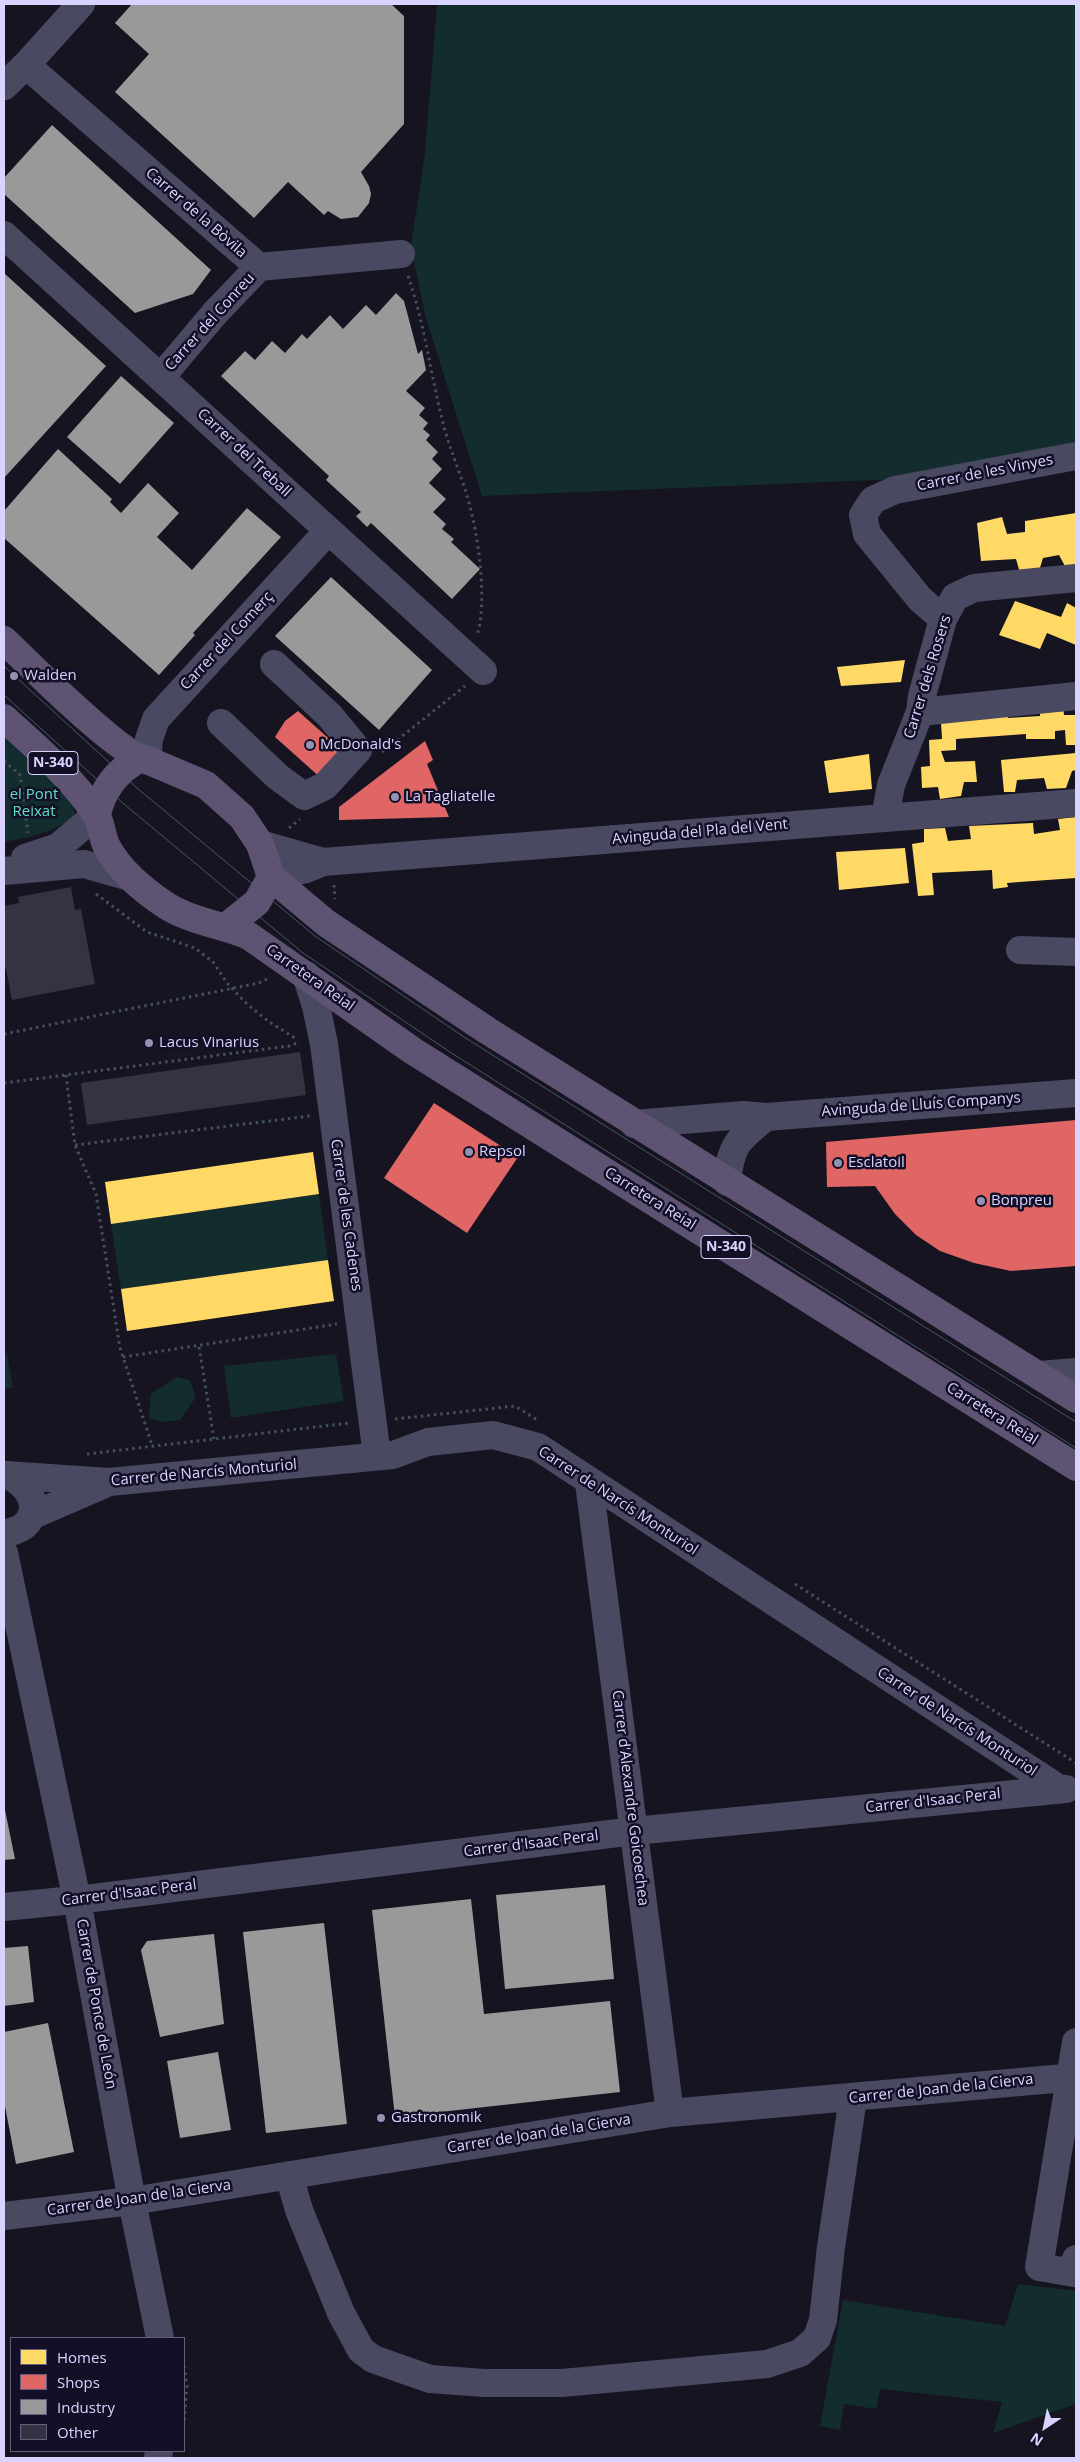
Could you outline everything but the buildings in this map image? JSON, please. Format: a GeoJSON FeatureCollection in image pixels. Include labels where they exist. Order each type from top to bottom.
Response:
{"type":"FeatureCollection","features":[{"type":"Feature","properties":{"kind":"main road"},"geometry":{"type":"LineString","coordinates":[[4,640],[111,739],[143,760],[206,784],[242,817],[260,844],[271,877],[308,909],[488,1031],[1076,1399]]}},
{"type":"Feature","properties":{"kind":"main road","name":"Carretera Reial"},"geometry":{"type":"LineString","coordinates":[[4,718],[49,758],[81,792],[97,814],[107,847],[130,877],[167,906],[188,916],[226,926],[249,936],[413,1051],[1076,1467]]}},
{"type":"Feature","properties":{"kind":"main road"},"geometry":{"type":"LineString","coordinates":[[97,814],[100,803],[112,780],[126,766],[143,760]]}},
{"type":"Feature","properties":{"kind":"main road"},"geometry":{"type":"LineString","coordinates":[[226,926],[257,902],[271,877]]}},
{"type":"Feature","properties":{"kind":"street"},"geometry":{"type":"LineString","coordinates":[[4,86],[26,65],[81,4]]}},
{"type":"Feature","properties":{"kind":"street","name":"Carrer de la Bòvila"},"geometry":{"type":"LineString","coordinates":[[26,65],[259,267],[400,254]]}},
{"type":"Feature","properties":{"kind":"street","name":"Carrer del Treball"},"geometry":{"type":"LineString","coordinates":[[4,235],[476,665]]}},
{"type":"Feature","properties":{"kind":"street","name":"Carrer del Conreu"},"geometry":{"type":"LineString","coordinates":[[161,377],[215,313],[259,267]]}},
{"type":"Feature","properties":{"kind":"street","name":"Carrer de les Vinyes"},"geometry":{"type":"LineString","coordinates":[[943,619],[920,599],[867,534],[863,515],[873,500],[895,490],[1076,456]]}},
{"type":"Feature","properties":{"kind":"street","name":"Carrer del Comerç"},"geometry":{"type":"LineString","coordinates":[[143,760],[156,719],[328,531]]}},
{"type":"Feature","properties":{"kind":"street","name":"Carrer dels Rosers"},"geometry":{"type":"LineString","coordinates":[[885,818],[891,785],[920,712],[922,696],[943,619],[955,597],[974,588],[1076,578]]}},
{"type":"Feature","properties":{"kind":"street"},"geometry":{"type":"LineString","coordinates":[[221,723],[278,777],[304,796],[325,786],[358,750],[330,716],[274,664]]}},
{"type":"Feature","properties":{"kind":"street"},"geometry":{"type":"LineString","coordinates":[[920,712],[1076,696]]}},
{"type":"Feature","properties":{"kind":"street","name":"Avinguda del Pla del Vent"},"geometry":{"type":"LineString","coordinates":[[271,877],[314,866],[1076,803]]}},
{"type":"Feature","properties":{"kind":"street"},"geometry":{"type":"LineString","coordinates":[[4,863],[33,856],[58,847],[97,814]]}},
{"type":"Feature","properties":{"kind":"street","name":"Avinguda del Pla del Vent"},"geometry":{"type":"LineString","coordinates":[[260,844],[314,866]]}},
{"type":"Feature","properties":{"kind":"street"},"geometry":{"type":"LineString","coordinates":[[4,871],[84,864],[130,877]]}},
{"type":"Feature","properties":{"kind":"street"},"geometry":{"type":"LineString","coordinates":[[308,909],[302,887],[314,866]]}},
{"type":"Feature","properties":{"kind":"street"},"geometry":{"type":"LineString","coordinates":[[1020,950],[1076,952]]}},
{"type":"Feature","properties":{"kind":"street","name":"Carrer de les Cadenes"},"geometry":{"type":"LineString","coordinates":[[300,970],[316,1006],[324,1044],[378,1456]]}},
{"type":"Feature","properties":{"kind":"street","name":"Avinguda de Lluís Companys"},"geometry":{"type":"LineString","coordinates":[[634,1124],[743,1115],[766,1117],[1076,1093]]}},
{"type":"Feature","properties":{"kind":"street"},"geometry":{"type":"LineString","coordinates":[[727,1182],[730,1157],[741,1136],[766,1117]]}},
{"type":"Feature","properties":{"kind":"street"},"geometry":{"type":"LineString","coordinates":[[1039,1375],[1076,1372]]}},
{"type":"Feature","properties":{"kind":"street","name":"Carrer de Narcís Monturiol"},"geometry":{"type":"LineString","coordinates":[[5,1475],[109,1482],[393,1455],[428,1442],[492,1435],[538,1448],[589,1483],[1067,1789]]}},
{"type":"Feature","properties":{"kind":"street"},"geometry":{"type":"LineString","coordinates":[[5,1475],[16,1478],[25,1485],[30,1494],[31,1516]]}},
{"type":"Feature","properties":{"kind":"street"},"geometry":{"type":"LineString","coordinates":[[4,1534],[26,1524],[31,1516],[109,1482]]}},
{"type":"Feature","properties":{"kind":"street","name":"Carrer d'Alexandre Goicoechea"},"geometry":{"type":"LineString","coordinates":[[589,1483],[670,2113]]}},
{"type":"Feature","properties":{"kind":"street","name":"Carrer de Ponce de León"},"geometry":{"type":"LineString","coordinates":[[4,1553],[77,1900],[132,2201],[160,2337]]}},
{"type":"Feature","properties":{"kind":"street","name":"Carrer d'Isaac Peral"},"geometry":{"type":"LineString","coordinates":[[4,1907],[77,1900],[634,1831],[1067,1789]]}},
{"type":"Feature","properties":{"kind":"street"},"geometry":{"type":"LineString","coordinates":[[1076,2042],[1074,2077],[1039,2267],[1074,2274],[1076,2259]]}},
{"type":"Feature","properties":{"kind":"street","name":"Carrer de Joan de la Cierva"},"geometry":{"type":"LineString","coordinates":[[4,2216],[132,2201],[670,2113],[1074,2077]]}},
{"type":"Feature","properties":{"kind":"street"},"geometry":{"type":"LineString","coordinates":[[289,2175],[299,2210],[352,2337],[362,2350],[373,2358],[430,2379],[484,2384],[562,2383],[767,2364],[800,2353],[818,2338],[823,2320],[831,2247],[853,2098]]}},
{"type":"Feature","properties":{"kind":"path"},"geometry":{"type":"LineString","coordinates":[[400,254],[415,298],[445,428],[469,501],[483,582],[476,665]]}},
{"type":"Feature","properties":{"kind":"path"},"geometry":{"type":"LineString","coordinates":[[4,761],[20,775],[29,838]]}},
{"type":"Feature","properties":{"kind":"path"},"geometry":{"type":"LineString","coordinates":[[93,892],[147,932],[195,948],[213,962],[233,989],[268,1021],[301,1041]]}},
{"type":"Feature","properties":{"kind":"path"},"geometry":{"type":"LineString","coordinates":[[4,1034],[233,989],[300,970]]}},
{"type":"Feature","properties":{"kind":"path"},"geometry":{"type":"LineString","coordinates":[[4,1083],[288,1046],[309,1039]]}},
{"type":"Feature","properties":{"kind":"path"},"geometry":{"type":"LineString","coordinates":[[66,1075],[75,1145],[96,1194],[123,1357],[152,1445]]}},
{"type":"Feature","properties":{"kind":"path"},"geometry":{"type":"LineString","coordinates":[[75,1145],[333,1113]]}},
{"type":"Feature","properties":{"kind":"path"},"geometry":{"type":"LineString","coordinates":[[123,1357],[199,1347],[360,1320]]}},
{"type":"Feature","properties":{"kind":"path"},"geometry":{"type":"LineString","coordinates":[[199,1347],[214,1438]]}},
{"type":"Feature","properties":{"kind":"path","name":"Carrer de Narcís Monturiol"},"geometry":{"type":"LineString","coordinates":[[80,1455],[152,1445],[372,1421]]}},
{"type":"Feature","properties":{"kind":"path"},"geometry":{"type":"LineString","coordinates":[[185,2373],[187,2386],[185,2409]]}},
{"type":"Feature","properties":{"kind":"green space"},"geometry":{"type":"Polygon","coordinates":[[[437,4],[1076,4],[1076,443],[901,479],[482,496],[425,315],[411,247],[425,153],[437,4]]]}},
{"type":"Feature","properties":{"kind":"green space","name":"el Pont Reixat"},"geometry":{"type":"Polygon","coordinates":[[[4,735],[70,795],[75,816],[50,830],[4,842],[4,735]]]}},
{"type":"Feature","properties":{"kind":"green space"},"geometry":{"type":"Polygon","coordinates":[[[319,1194],[328,1260],[121,1289],[111,1224],[319,1194]]]}},
{"type":"Feature","properties":{"kind":"green space"},"geometry":{"type":"Polygon","coordinates":[[[7,1354],[13,1387],[4,1389],[4,1355],[7,1354]]]}},
{"type":"Feature","properties":{"kind":"green space"},"geometry":{"type":"Polygon","coordinates":[[[336,1354],[344,1401],[231,1418],[224,1366],[336,1354]]]}},
{"type":"Feature","properties":{"kind":"green space"},"geometry":{"type":"Polygon","coordinates":[[[176,1377],[190,1380],[196,1397],[180,1420],[161,1422],[149,1418],[151,1394],[176,1377]]]}},
{"type":"Feature","properties":{"kind":"green space"},"geometry":{"type":"Polygon","coordinates":[[[1018,2284],[1076,2291],[1076,2404],[993,2433],[1002,2402],[880,2389],[876,2409],[844,2404],[840,2430],[820,2426],[843,2300],[1005,2326],[1018,2284]]]}},
{"type":"Feature","properties":{"kind":"tram line"},"geometry":{"type":"LineString","coordinates":[[4,666],[137,788],[315,936],[464,1037],[1076,1422]]}},
{"type":"Feature","properties":{"kind":"tram line"},"geometry":{"type":"LineString","coordinates":[[4,695],[124,804],[303,953],[453,1054],[1076,1448]]}},
{"type":"Feature","properties":{"kind":"place","name":"Walden"},"geometry":{"type":"Point","coordinates":[14,676]}},
{"type":"Feature","properties":{"kind":"place","name":"McDonald's"},"geometry":{"type":"Point","coordinates":[310,745]}},
{"type":"Feature","properties":{"kind":"place","name":"La Tagliatelle"},"geometry":{"type":"Point","coordinates":[395,797]}},
{"type":"Feature","properties":{"kind":"place","name":"Lacus Vinarius"},"geometry":{"type":"Point","coordinates":[149,1043]}},
{"type":"Feature","properties":{"kind":"place","name":"Repsol"},"geometry":{"type":"Point","coordinates":[469,1152]}},
{"type":"Feature","properties":{"kind":"place","name":"Esclatoil"},"geometry":{"type":"Point","coordinates":[838,1163]}},
{"type":"Feature","properties":{"kind":"place","name":"Bonpreu"},"geometry":{"type":"Point","coordinates":[981,1201]}},
{"type":"Feature","properties":{"kind":"place","name":"Gastronomik"},"geometry":{"type":"Point","coordinates":[381,2118]}}]}
